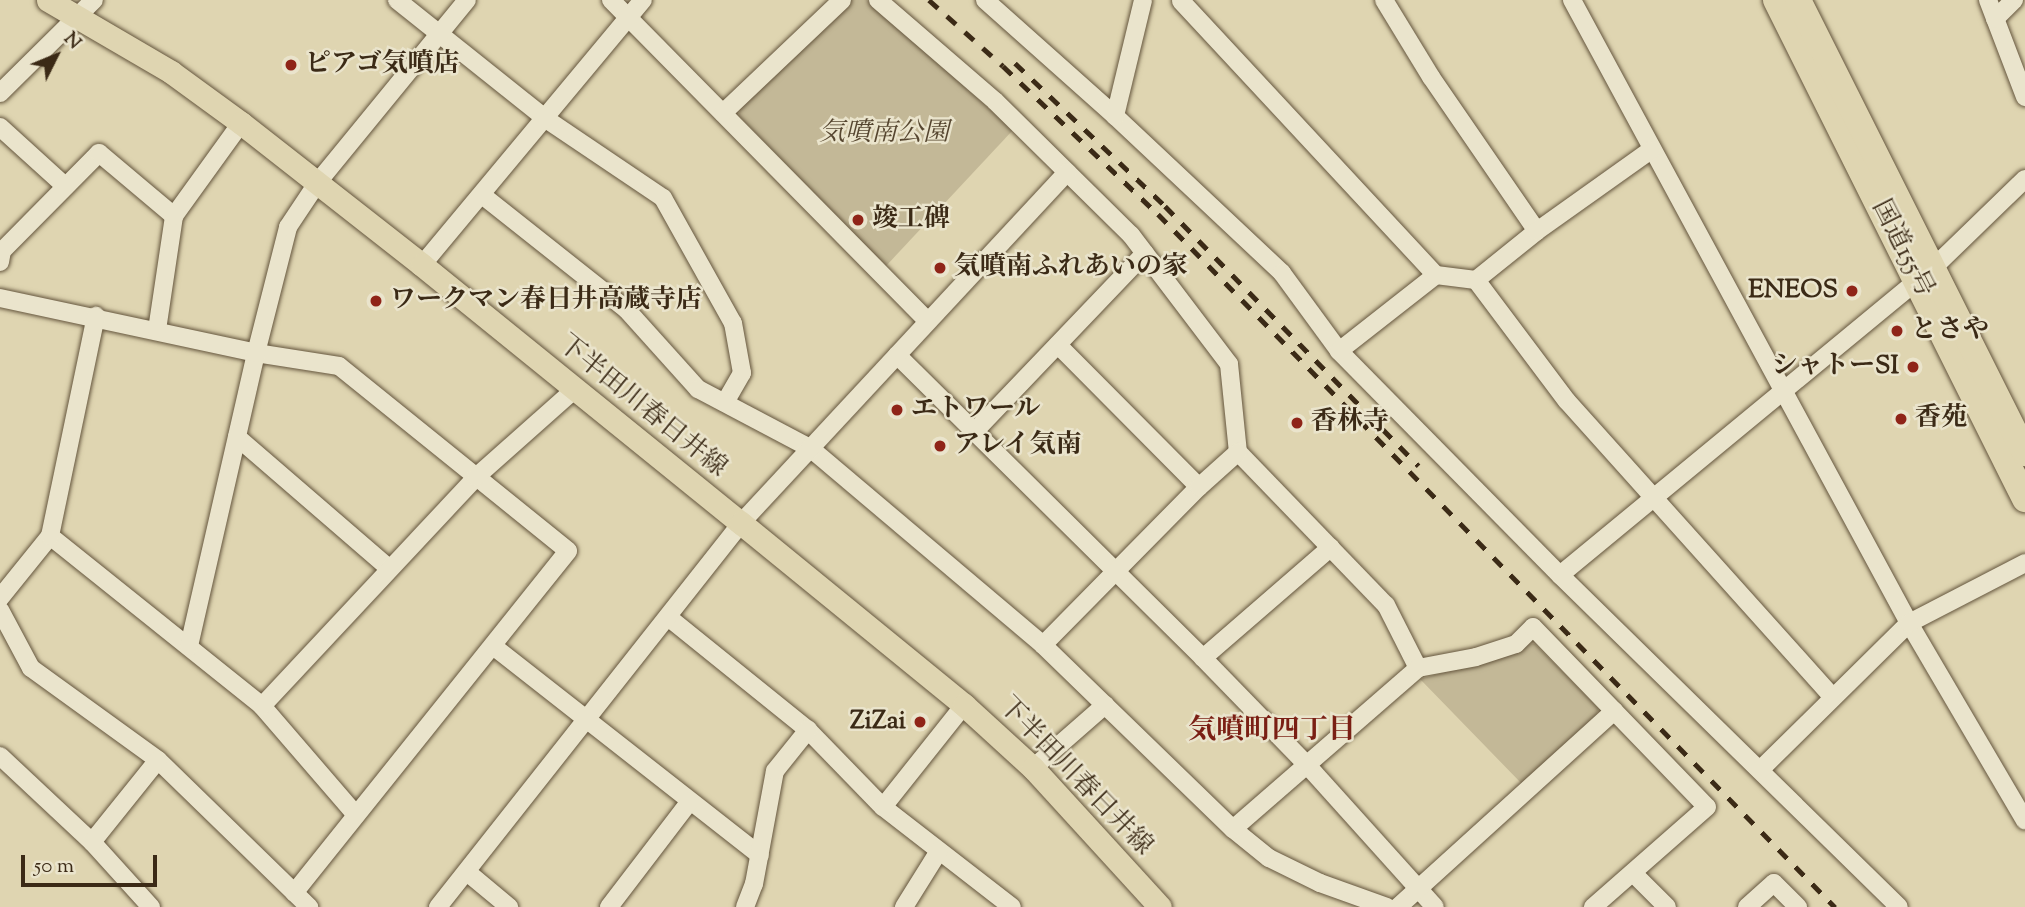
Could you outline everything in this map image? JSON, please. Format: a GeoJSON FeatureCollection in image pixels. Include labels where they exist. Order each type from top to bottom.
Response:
{"type":"FeatureCollection","features":[{"type":"Feature","properties":{"kind":"highway","name":"国道155号"},"geometry":{"type":"LineString","coordinates":[[1776,0],[2025,453]]}},
{"type":"Feature","properties":{"kind":"highway","name":"国道155号"},"geometry":{"type":"LineString","coordinates":[[1798,0],[1926,274],[2025,499]]}},
{"type":"Feature","properties":{"kind":"main road","name":"下半田川春日井線"},"geometry":{"type":"LineString","coordinates":[[48,0],[86,8],[241,123],[422,265],[741,523],[964,705],[1033,768],[1160,907]]}},
{"type":"Feature","properties":{"kind":"street"},"geometry":{"type":"LineString","coordinates":[[397,0],[546,119],[663,198],[733,323],[742,373],[725,403]]}},
{"type":"Feature","properties":{"kind":"street"},"geometry":{"type":"LineString","coordinates":[[189,646],[256,353],[288,227],[318,183],[467,0]]}},
{"type":"Feature","properties":{"kind":"street"},"geometry":{"type":"LineString","coordinates":[[611,0],[928,321]]}},
{"type":"Feature","properties":{"kind":"street"},"geometry":{"type":"LineString","coordinates":[[422,265],[643,0]]}},
{"type":"Feature","properties":{"kind":"street"},"geometry":{"type":"LineString","coordinates":[[723,113],[842,0]]}},
{"type":"Feature","properties":{"kind":"street"},"geometry":{"type":"LineString","coordinates":[[878,0],[995,101],[1131,235],[1229,364],[1238,452],[1386,604],[1418,668]]}},
{"type":"Feature","properties":{"kind":"street"},"geometry":{"type":"LineString","coordinates":[[985,0],[1115,116],[1282,273],[1339,351],[1560,575],[1899,907]]}},
{"type":"Feature","properties":{"kind":"street"},"geometry":{"type":"LineString","coordinates":[[1115,116],[1143,0]]}},
{"type":"Feature","properties":{"kind":"street"},"geometry":{"type":"LineString","coordinates":[[1180,0],[1436,275],[1476,280],[1567,401],[1833,696]]}},
{"type":"Feature","properties":{"kind":"street"},"geometry":{"type":"LineString","coordinates":[[1384,0],[1389,13],[1536,231]]}},
{"type":"Feature","properties":{"kind":"street"},"geometry":{"type":"LineString","coordinates":[[1572,0],[1650,150],[1909,624],[2025,821]]}},
{"type":"Feature","properties":{"kind":"street"},"geometry":{"type":"LineString","coordinates":[[1987,0],[2025,97]]}},
{"type":"Feature","properties":{"kind":"street"},"geometry":{"type":"LineString","coordinates":[[1995,19],[2014,0]]}},
{"type":"Feature","properties":{"kind":"street"},"geometry":{"type":"LineString","coordinates":[[0,93],[86,8]]}},
{"type":"Feature","properties":{"kind":"street"},"geometry":{"type":"LineString","coordinates":[[157,330],[174,216],[241,123]]}},
{"type":"Feature","properties":{"kind":"street"},"geometry":{"type":"LineString","coordinates":[[0,127],[65,186]]}},
{"type":"Feature","properties":{"kind":"street"},"geometry":{"type":"LineString","coordinates":[[1476,280],[1536,231],[1650,150]]}},
{"type":"Feature","properties":{"kind":"street"},"geometry":{"type":"LineString","coordinates":[[0,262],[2,251],[99,153],[174,216]]}},
{"type":"Feature","properties":{"kind":"street"},"geometry":{"type":"LineString","coordinates":[[438,907],[741,523],[1067,172]]}},
{"type":"Feature","properties":{"kind":"street"},"geometry":{"type":"LineString","coordinates":[[1560,575],[1926,274],[2025,179]]}},
{"type":"Feature","properties":{"kind":"street"},"geometry":{"type":"LineString","coordinates":[[482,195],[626,309],[698,389],[810,449],[1043,645],[1233,829],[1269,858],[1320,883],[1387,907]]}},
{"type":"Feature","properties":{"kind":"street"},"geometry":{"type":"LineString","coordinates":[[975,431],[1145,253]]}},
{"type":"Feature","properties":{"kind":"street"},"geometry":{"type":"LineString","coordinates":[[1339,351],[1436,275]]}},
{"type":"Feature","properties":{"kind":"street"},"geometry":{"type":"LineString","coordinates":[[0,298],[256,353],[339,366],[568,551],[294,893]]}},
{"type":"Feature","properties":{"kind":"street"},"geometry":{"type":"LineString","coordinates":[[0,598],[50,536],[96,317]]}},
{"type":"Feature","properties":{"kind":"street"},"geometry":{"type":"LineString","coordinates":[[1058,345],[1199,487]]}},
{"type":"Feature","properties":{"kind":"street"},"geometry":{"type":"LineString","coordinates":[[897,355],[1203,658],[1307,765],[1436,907]]}},
{"type":"Feature","properties":{"kind":"street"},"geometry":{"type":"LineString","coordinates":[[262,706],[476,477],[575,389]]}},
{"type":"Feature","properties":{"kind":"street"},"geometry":{"type":"LineString","coordinates":[[237,437],[389,568]]}},
{"type":"Feature","properties":{"kind":"street"},"geometry":{"type":"LineString","coordinates":[[1043,645],[1199,487],[1238,452]]}},
{"type":"Feature","properties":{"kind":"street"},"geometry":{"type":"LineString","coordinates":[[50,536],[262,706],[356,815]]}},
{"type":"Feature","properties":{"kind":"street"},"geometry":{"type":"LineString","coordinates":[[1203,658],[1331,547]]}},
{"type":"Feature","properties":{"kind":"street"},"geometry":{"type":"LineString","coordinates":[[1760,770],[1909,624],[2025,563]]}},
{"type":"Feature","properties":{"kind":"street"},"geometry":{"type":"LineString","coordinates":[[0,610],[31,668],[158,760],[309,907]]}},
{"type":"Feature","properties":{"kind":"street"},"geometry":{"type":"LineString","coordinates":[[668,617],[808,730],[883,807],[1012,907]]}},
{"type":"Feature","properties":{"kind":"street"},"geometry":{"type":"LineString","coordinates":[[1233,829],[1418,668],[1476,657],[1516,644],[1533,627],[1707,807],[1593,907]]}},
{"type":"Feature","properties":{"kind":"street"},"geometry":{"type":"LineString","coordinates":[[493,646],[760,855]]}},
{"type":"Feature","properties":{"kind":"street"},"geometry":{"type":"LineString","coordinates":[[883,807],[964,705]]}},
{"type":"Feature","properties":{"kind":"street"},"geometry":{"type":"LineString","coordinates":[[1033,768],[1105,705]]}},
{"type":"Feature","properties":{"kind":"street"},"geometry":{"type":"LineString","coordinates":[[1398,907],[1614,711]]}},
{"type":"Feature","properties":{"kind":"street"},"geometry":{"type":"LineString","coordinates":[[745,907],[754,884],[775,771],[808,730]]}},
{"type":"Feature","properties":{"kind":"street"},"geometry":{"type":"LineString","coordinates":[[0,756],[92,842],[151,907]]}},
{"type":"Feature","properties":{"kind":"street"},"geometry":{"type":"LineString","coordinates":[[92,842],[158,760]]}},
{"type":"Feature","properties":{"kind":"street"},"geometry":{"type":"LineString","coordinates":[[609,907],[690,801]]}},
{"type":"Feature","properties":{"kind":"street"},"geometry":{"type":"LineString","coordinates":[[904,907],[939,851]]}},
{"type":"Feature","properties":{"kind":"street"},"geometry":{"type":"LineString","coordinates":[[467,872],[509,907]]}},
{"type":"Feature","properties":{"kind":"street"},"geometry":{"type":"LineString","coordinates":[[1633,873],[1667,907]]}},
{"type":"Feature","properties":{"kind":"street"},"geometry":{"type":"LineString","coordinates":[[1747,907],[1774,883],[1798,907]]}},
{"type":"Feature","properties":{"kind":"green space","name":"気噴南公園"},"geometry":{"type":"Polygon","coordinates":[[[850,0],[867,0],[1013,130],[886,266],[739,116],[740,108],[850,0]]]}},
{"type":"Feature","properties":{"kind":"green space"},"geometry":{"type":"Polygon","coordinates":[[[1527,643],[1535,644],[1598,708],[1597,716],[1522,784],[1420,679],[1517,652],[1527,643]]]}},
{"type":"Feature","properties":{"kind":"railway"},"geometry":{"type":"LineString","coordinates":[[929,0],[1003,66],[1158,214],[1835,907]]}},
{"type":"Feature","properties":{"kind":"railway"},"geometry":{"type":"LineString","coordinates":[[1015,63],[1165,206],[1419,466]]}},
{"type":"Feature","properties":{"kind":"place","name":"ピアゴ気噴店"},"geometry":{"type":"Point","coordinates":[291,65]}},
{"type":"Feature","properties":{"kind":"place","name":"竣工碑"},"geometry":{"type":"Point","coordinates":[858,220]}},
{"type":"Feature","properties":{"kind":"place","name":"気噴南ふれあいの家"},"geometry":{"type":"Point","coordinates":[940,268]}},
{"type":"Feature","properties":{"kind":"place","name":"ENEOS"},"geometry":{"type":"Point","coordinates":[1852,291]}},
{"type":"Feature","properties":{"kind":"place","name":"ワークマン春日井高蔵寺店"},"geometry":{"type":"Point","coordinates":[376,301]}},
{"type":"Feature","properties":{"kind":"place","name":"とさや"},"geometry":{"type":"Point","coordinates":[1897,331]}},
{"type":"Feature","properties":{"kind":"place","name":"シャトーSI"},"geometry":{"type":"Point","coordinates":[1913,367]}},
{"type":"Feature","properties":{"kind":"place","name":"エトワール"},"geometry":{"type":"Point","coordinates":[897,410]}},
{"type":"Feature","properties":{"kind":"place","name":"香苑"},"geometry":{"type":"Point","coordinates":[1901,419]}},
{"type":"Feature","properties":{"kind":"place","name":"香林寺"},"geometry":{"type":"Point","coordinates":[1297,423]}},
{"type":"Feature","properties":{"kind":"place","name":"アレイ気南"},"geometry":{"type":"Point","coordinates":[940,446]}},
{"type":"Feature","properties":{"kind":"place","name":"ZiZai"},"geometry":{"type":"Point","coordinates":[920,722]}},
{"type":"Feature","properties":{"kind":"district","name":"気噴町四丁目"},"geometry":{"type":"Point","coordinates":[1272,731]}}]}
